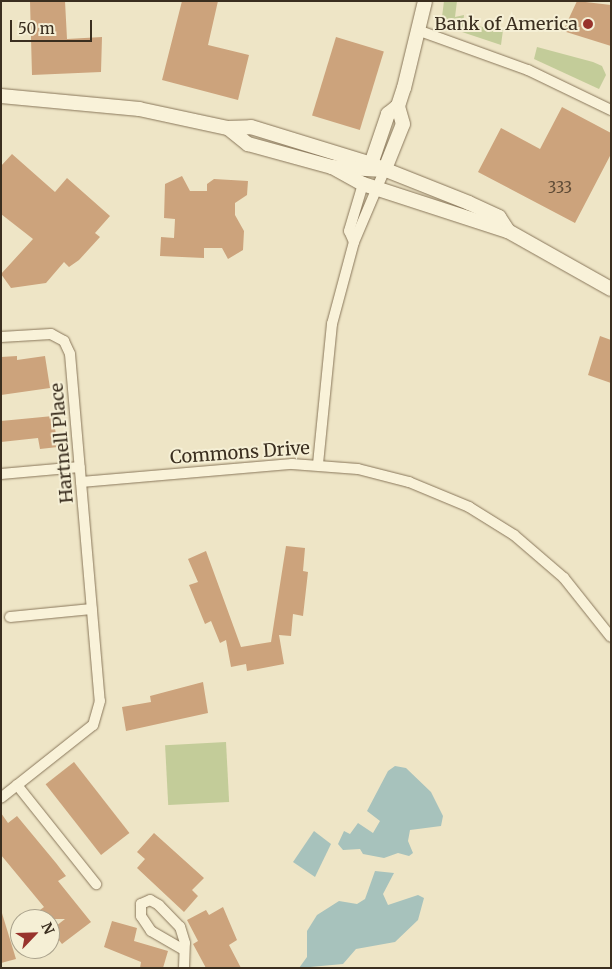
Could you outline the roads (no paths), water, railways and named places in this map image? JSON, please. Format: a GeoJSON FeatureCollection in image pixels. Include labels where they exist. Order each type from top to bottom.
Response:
{"type":"FeatureCollection","features":[{"type":"Feature","properties":{"kind":"street"},"geometry":{"type":"LineString","coordinates":[[318,464],[326,361],[354,242],[403,124],[398,106],[420,32],[425,1]]}},
{"type":"Feature","properties":{"kind":"street"},"geometry":{"type":"LineString","coordinates":[[420,32],[528,70],[611,110]]}},
{"type":"Feature","properties":{"kind":"street"},"geometry":{"type":"LineString","coordinates":[[1,96],[139,109],[228,128],[251,127],[385,169],[499,217],[508,231]]}},
{"type":"Feature","properties":{"kind":"street"},"geometry":{"type":"LineString","coordinates":[[371,164],[388,114],[398,106]]}},
{"type":"Feature","properties":{"kind":"street"},"geometry":{"type":"LineString","coordinates":[[228,128],[248,144],[332,167],[385,169]]}},
{"type":"Feature","properties":{"kind":"street"},"geometry":{"type":"LineString","coordinates":[[332,167],[363,184],[508,231],[611,289]]}},
{"type":"Feature","properties":{"kind":"street"},"geometry":{"type":"LineString","coordinates":[[354,242],[349,231],[363,184],[385,169]]}},
{"type":"Feature","properties":{"kind":"street","name":"Hartnell Place"},"geometry":{"type":"LineString","coordinates":[[1,337],[51,334],[68,347],[100,701],[97,719],[1,798]]}},
{"type":"Feature","properties":{"kind":"street","name":"Commons Drive"},"geometry":{"type":"LineString","coordinates":[[81,482],[266,465],[318,464],[409,482],[492,520],[564,578],[611,637]]}},
{"type":"Feature","properties":{"kind":"street"},"geometry":{"type":"LineString","coordinates":[[1,474],[80,467]]}},
{"type":"Feature","properties":{"kind":"street"},"geometry":{"type":"LineString","coordinates":[[10,617],[92,609]]}},
{"type":"Feature","properties":{"kind":"street"},"geometry":{"type":"LineString","coordinates":[[17,785],[96,884]]}},
{"type":"Feature","properties":{"kind":"street"},"geometry":{"type":"LineString","coordinates":[[184,950],[151,931],[141,916],[141,904],[150,900],[170,913],[180,927],[184,950],[184,968]]}},
{"type":"Feature","properties":{"kind":"water"},"geometry":{"type":"Polygon","coordinates":[[[395,766],[406,768],[431,792],[443,816],[441,826],[410,830],[408,841],[413,853],[409,856],[398,853],[384,858],[363,854],[360,849],[343,850],[338,844],[344,831],[350,834],[358,823],[373,833],[380,821],[367,811],[388,771],[395,766]]]}},
{"type":"Feature","properties":{"kind":"water"},"geometry":{"type":"Polygon","coordinates":[[[314,831],[331,844],[315,877],[293,862],[314,831]]]}},
{"type":"Feature","properties":{"kind":"water"},"geometry":{"type":"Polygon","coordinates":[[[375,871],[394,873],[383,894],[388,905],[418,895],[424,898],[418,920],[395,942],[356,949],[343,964],[299,968],[307,957],[307,931],[317,915],[339,901],[357,904],[365,899],[375,871]]]}},
{"type":"Feature","properties":{"kind":"place","name":"Bank of America"},"geometry":{"type":"Point","coordinates":[588,24]}}]}
